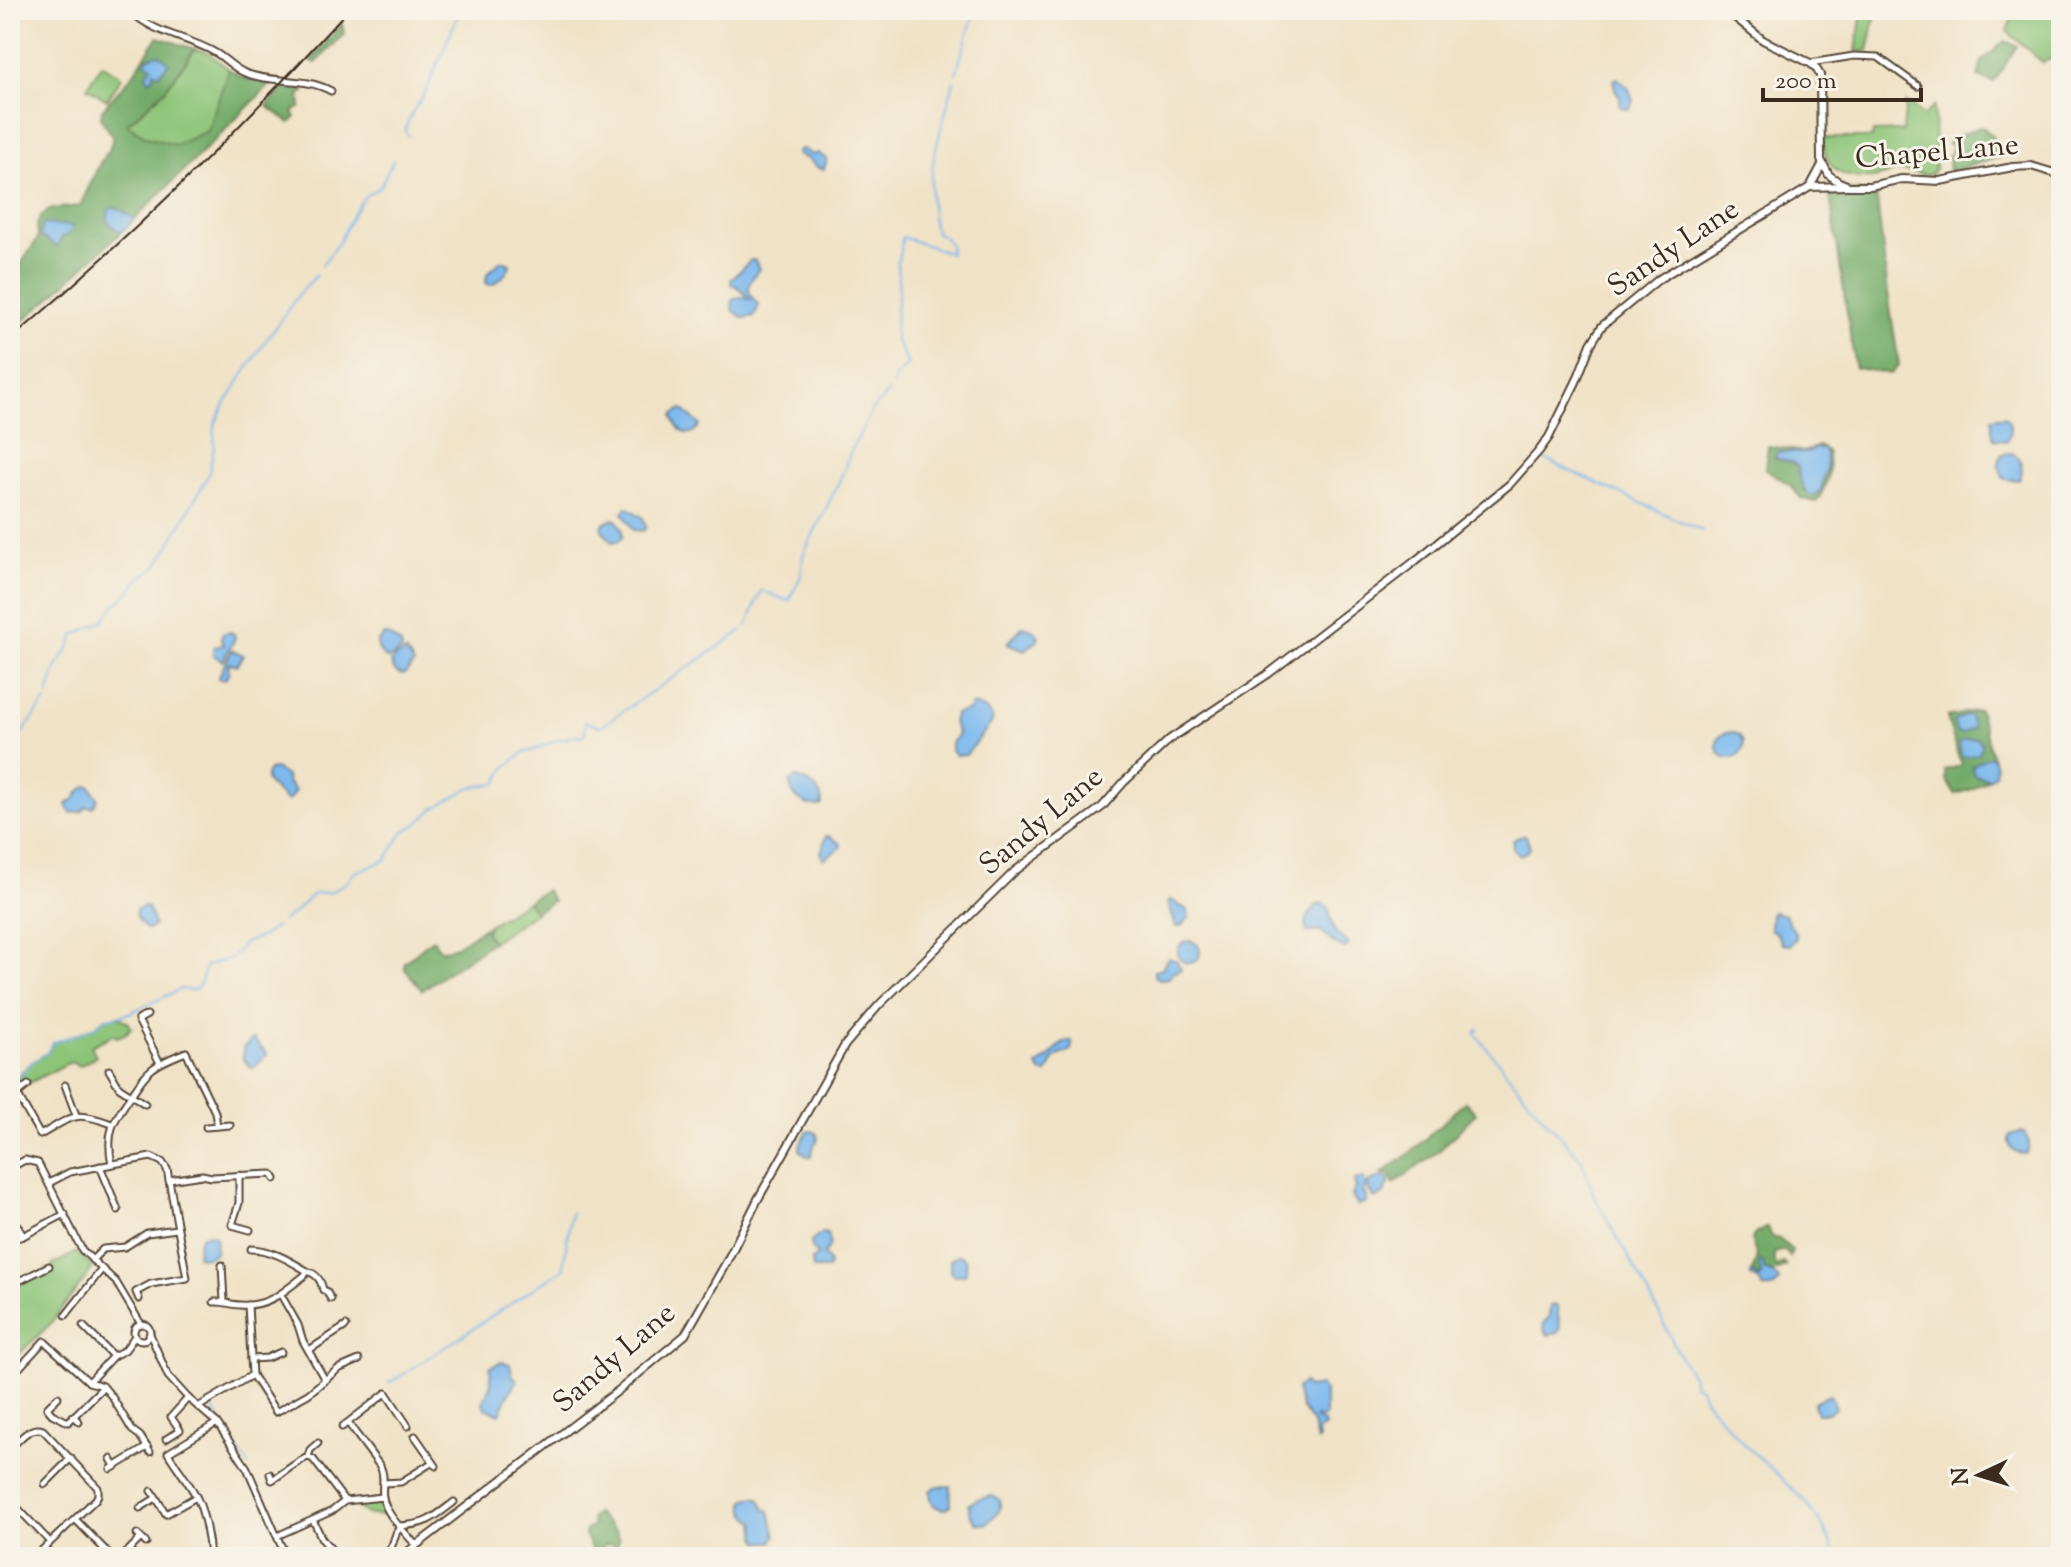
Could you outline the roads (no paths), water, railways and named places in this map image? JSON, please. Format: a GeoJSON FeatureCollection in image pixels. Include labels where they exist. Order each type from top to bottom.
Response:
{"type":"FeatureCollection","features":[{"type":"Feature","properties":{"kind":"street"},"geometry":{"type":"LineString","coordinates":[[129,10],[162,33],[214,52],[245,73],[295,80],[331,91]]}},
{"type":"Feature","properties":{"kind":"street"},"geometry":{"type":"LineString","coordinates":[[1726,10],[1763,40],[1810,63],[1820,75],[1819,146],[1822,165],[1810,187]]}},
{"type":"Feature","properties":{"kind":"street"},"geometry":{"type":"LineString","coordinates":[[1810,63],[1854,56],[1878,57],[1918,86]]}},
{"type":"Feature","properties":{"kind":"street","name":"Chapel Lane"},"geometry":{"type":"LineString","coordinates":[[1822,165],[1829,175],[1849,186],[1870,186],[1902,179],[1940,181],[2031,166],[2061,175]]}},
{"type":"Feature","properties":{"kind":"street"},"geometry":{"type":"LineString","coordinates":[[1810,187],[1849,186]]}},
{"type":"Feature","properties":{"kind":"street","name":"Sandy Lane"},"geometry":{"type":"LineString","coordinates":[[401,1557],[619,1390],[685,1335],[845,1045],[879,1005],[1015,871],[1102,807],[1170,739],[1268,674],[1510,484],[1549,437],[1602,326],[1659,279],[1810,187]]}},
{"type":"Feature","properties":{"kind":"street"},"geometry":{"type":"LineString","coordinates":[[10,349],[10,356]]}},
{"type":"Feature","properties":{"kind":"street"},"geometry":{"type":"LineString","coordinates":[[147,1015],[135,1021],[160,1063]]}},
{"type":"Feature","properties":{"kind":"street"},"geometry":{"type":"LineString","coordinates":[[112,1164],[109,1142],[112,1124],[131,1095],[148,1071],[188,1050],[215,1112],[217,1126]]}},
{"type":"Feature","properties":{"kind":"street"},"geometry":{"type":"LineString","coordinates":[[109,1070],[123,1091],[145,1104]]}},
{"type":"Feature","properties":{"kind":"street"},"geometry":{"type":"LineString","coordinates":[[10,1098],[28,1085]]}},
{"type":"Feature","properties":{"kind":"street"},"geometry":{"type":"LineString","coordinates":[[67,1088],[76,1115]]}},
{"type":"Feature","properties":{"kind":"street"},"geometry":{"type":"LineString","coordinates":[[17,1094],[31,1126],[44,1142]]}},
{"type":"Feature","properties":{"kind":"street"},"geometry":{"type":"LineString","coordinates":[[40,1135],[76,1115],[112,1124]]}},
{"type":"Feature","properties":{"kind":"street"},"geometry":{"type":"LineString","coordinates":[[206,1127],[230,1125]]}},
{"type":"Feature","properties":{"kind":"street"},"geometry":{"type":"LineString","coordinates":[[49,1183],[70,1172],[100,1166],[151,1157],[162,1162],[167,1169],[189,1288]]}},
{"type":"Feature","properties":{"kind":"street"},"geometry":{"type":"LineString","coordinates":[[10,1168],[25,1160],[34,1161],[42,1168],[82,1250],[116,1282],[139,1325],[125,1350],[113,1356],[89,1382]]}},
{"type":"Feature","properties":{"kind":"street"},"geometry":{"type":"LineString","coordinates":[[100,1166],[119,1200],[118,1210]]}},
{"type":"Feature","properties":{"kind":"street"},"geometry":{"type":"LineString","coordinates":[[169,1180],[202,1175],[272,1173]]}},
{"type":"Feature","properties":{"kind":"street"},"geometry":{"type":"LineString","coordinates":[[239,1175],[239,1203],[230,1224],[250,1230]]}},
{"type":"Feature","properties":{"kind":"street"},"geometry":{"type":"LineString","coordinates":[[10,1211],[23,1236]]}},
{"type":"Feature","properties":{"kind":"street"},"geometry":{"type":"LineString","coordinates":[[49,1266],[16,1286],[10,1240],[65,1214]]}},
{"type":"Feature","properties":{"kind":"street"},"geometry":{"type":"LineString","coordinates":[[92,1260],[103,1249],[125,1247],[147,1233],[177,1229]]}},
{"type":"Feature","properties":{"kind":"street"},"geometry":{"type":"LineString","coordinates":[[251,1249],[261,1249],[279,1256],[316,1275],[331,1299]]}},
{"type":"Feature","properties":{"kind":"street"},"geometry":{"type":"LineString","coordinates":[[66,1315],[102,1269]]}},
{"type":"Feature","properties":{"kind":"street"},"geometry":{"type":"LineString","coordinates":[[220,1270],[224,1301]]}},
{"type":"Feature","properties":{"kind":"street"},"geometry":{"type":"LineString","coordinates":[[214,1302],[248,1305],[266,1302],[281,1295],[307,1271]]}},
{"type":"Feature","properties":{"kind":"street"},"geometry":{"type":"LineString","coordinates":[[139,1299],[134,1289],[187,1278]]}},
{"type":"Feature","properties":{"kind":"street"},"geometry":{"type":"LineString","coordinates":[[281,1295],[325,1380]]}},
{"type":"Feature","properties":{"kind":"street"},"geometry":{"type":"LineString","coordinates":[[248,1305],[252,1375],[278,1415],[338,1369],[357,1361],[351,1356]]}},
{"type":"Feature","properties":{"kind":"street"},"geometry":{"type":"LineString","coordinates":[[139,1325],[148,1327],[149,1336],[168,1376],[217,1423],[247,1468],[286,1557]]}},
{"type":"Feature","properties":{"kind":"street"},"geometry":{"type":"LineString","coordinates":[[82,1326],[113,1356]]}},
{"type":"Feature","properties":{"kind":"street"},"geometry":{"type":"LineString","coordinates":[[309,1350],[346,1326]]}},
{"type":"Feature","properties":{"kind":"street"},"geometry":{"type":"LineString","coordinates":[[134,1337],[141,1340],[149,1336]]}},
{"type":"Feature","properties":{"kind":"street"},"geometry":{"type":"LineString","coordinates":[[19,1368],[44,1341],[53,1345],[89,1382],[103,1386],[148,1449],[113,1468],[111,1459]]}},
{"type":"Feature","properties":{"kind":"street"},"geometry":{"type":"LineString","coordinates":[[251,1359],[277,1352]]}},
{"type":"Feature","properties":{"kind":"street"},"geometry":{"type":"LineString","coordinates":[[198,1407],[252,1375]]}},
{"type":"Feature","properties":{"kind":"street"},"geometry":{"type":"LineString","coordinates":[[58,1397],[47,1408],[68,1422],[103,1386]]}},
{"type":"Feature","properties":{"kind":"street"},"geometry":{"type":"LineString","coordinates":[[408,1426],[385,1391],[345,1425],[380,1466],[386,1506],[416,1545]]}},
{"type":"Feature","properties":{"kind":"street"},"geometry":{"type":"LineString","coordinates":[[166,1439],[180,1430],[171,1417],[188,1398]]}},
{"type":"Feature","properties":{"kind":"street"},"geometry":{"type":"LineString","coordinates":[[73,1416],[79,1422]]}},
{"type":"Feature","properties":{"kind":"street"},"geometry":{"type":"LineString","coordinates":[[162,1458],[217,1423]]}},
{"type":"Feature","properties":{"kind":"street"},"geometry":{"type":"LineString","coordinates":[[12,1444],[30,1430],[43,1430],[99,1492],[96,1499],[42,1550]]}},
{"type":"Feature","properties":{"kind":"street"},"geometry":{"type":"LineString","coordinates":[[383,1483],[401,1482],[434,1464],[415,1436]]}},
{"type":"Feature","properties":{"kind":"street"},"geometry":{"type":"LineString","coordinates":[[308,1457],[310,1450],[318,1443]]}},
{"type":"Feature","properties":{"kind":"street"},"geometry":{"type":"LineString","coordinates":[[168,1453],[203,1511],[210,1557]]}},
{"type":"Feature","properties":{"kind":"street"},"geometry":{"type":"LineString","coordinates":[[272,1480],[308,1457],[313,1459],[345,1501]]}},
{"type":"Feature","properties":{"kind":"street"},"geometry":{"type":"LineString","coordinates":[[45,1484],[71,1458]]}},
{"type":"Feature","properties":{"kind":"street"},"geometry":{"type":"LineString","coordinates":[[152,1491],[168,1517],[196,1497]]}},
{"type":"Feature","properties":{"kind":"street"},"geometry":{"type":"LineString","coordinates":[[277,1536],[332,1511],[345,1501],[383,1497]]}},
{"type":"Feature","properties":{"kind":"street"},"geometry":{"type":"LineString","coordinates":[[140,1508],[156,1498]]}},
{"type":"Feature","properties":{"kind":"street"},"geometry":{"type":"LineString","coordinates":[[10,1500],[50,1542]]}},
{"type":"Feature","properties":{"kind":"street"},"geometry":{"type":"LineString","coordinates":[[400,1526],[420,1525],[454,1502]]}},
{"type":"Feature","properties":{"kind":"street"},"geometry":{"type":"LineString","coordinates":[[75,1519],[112,1557]]}},
{"type":"Feature","properties":{"kind":"street"},"geometry":{"type":"LineString","coordinates":[[313,1520],[322,1539],[338,1557]]}},
{"type":"Feature","properties":{"kind":"street"},"geometry":{"type":"LineString","coordinates":[[381,1557],[393,1546],[400,1526]]}},
{"type":"Feature","properties":{"kind":"street"},"geometry":{"type":"LineString","coordinates":[[122,1557],[142,1538]]}},
{"type":"Feature","properties":{"kind":"water"},"geometry":{"type":"Polygon","coordinates":[[[159,54],[169,63],[159,74],[154,71],[153,79],[149,80],[146,75],[152,66],[145,62],[159,54]]]}},
{"type":"Feature","properties":{"kind":"water"},"geometry":{"type":"Polygon","coordinates":[[[1617,78],[1629,89],[1633,101],[1629,109],[1620,107],[1620,97],[1613,79],[1617,78]]]}},
{"type":"Feature","properties":{"kind":"water"},"geometry":{"type":"Polygon","coordinates":[[[803,149],[827,159],[824,169],[797,154],[798,150],[803,149]]]}},
{"type":"Feature","properties":{"kind":"water"},"geometry":{"type":"Polygon","coordinates":[[[115,207],[135,219],[121,232],[107,221],[109,209],[115,207]]]}},
{"type":"Feature","properties":{"kind":"water"},"geometry":{"type":"Polygon","coordinates":[[[43,224],[73,226],[57,247],[40,236],[43,224]]]}},
{"type":"Feature","properties":{"kind":"water"},"geometry":{"type":"Polygon","coordinates":[[[751,260],[755,260],[759,269],[748,287],[759,305],[754,316],[743,318],[733,310],[732,300],[741,297],[749,299],[731,284],[731,280],[751,260]]]}},
{"type":"Feature","properties":{"kind":"water"},"geometry":{"type":"Polygon","coordinates":[[[501,261],[510,264],[507,271],[496,282],[486,283],[487,274],[501,261]]]}},
{"type":"Feature","properties":{"kind":"water"},"geometry":{"type":"Polygon","coordinates":[[[682,409],[700,425],[692,433],[680,429],[675,420],[673,415],[682,409]]]}},
{"type":"Feature","properties":{"kind":"water"},"geometry":{"type":"Polygon","coordinates":[[[2004,416],[2009,424],[2008,438],[2006,441],[1994,439],[1992,418],[2004,416]]]}},
{"type":"Feature","properties":{"kind":"water"},"geometry":{"type":"Polygon","coordinates":[[[1817,448],[1824,450],[1826,470],[1821,490],[1809,495],[1804,490],[1798,467],[1792,462],[1775,458],[1777,452],[1805,453],[1817,448]]]}},
{"type":"Feature","properties":{"kind":"water"},"geometry":{"type":"Polygon","coordinates":[[[2013,453],[2021,465],[2019,480],[2004,479],[1999,466],[2002,454],[2013,453]]]}},
{"type":"Feature","properties":{"kind":"water"},"geometry":{"type":"Polygon","coordinates":[[[627,507],[643,518],[646,527],[643,531],[634,530],[623,513],[627,507]]]}},
{"type":"Feature","properties":{"kind":"water"},"geometry":{"type":"Polygon","coordinates":[[[612,519],[622,528],[623,536],[619,541],[612,542],[602,530],[603,524],[612,519]]]}},
{"type":"Feature","properties":{"kind":"water"},"geometry":{"type":"Polygon","coordinates":[[[1023,626],[1039,636],[1025,650],[1007,643],[1023,626]]]}},
{"type":"Feature","properties":{"kind":"water"},"geometry":{"type":"Polygon","coordinates":[[[230,632],[235,638],[223,661],[213,655],[213,647],[224,645],[222,634],[230,632]]]}},
{"type":"Feature","properties":{"kind":"water"},"geometry":{"type":"Polygon","coordinates":[[[384,635],[401,645],[402,650],[389,659],[382,655],[377,645],[384,635]]]}},
{"type":"Feature","properties":{"kind":"water"},"geometry":{"type":"Polygon","coordinates":[[[232,650],[243,655],[237,665],[229,663],[224,680],[218,678],[232,650]]]}},
{"type":"Feature","properties":{"kind":"water"},"geometry":{"type":"Polygon","coordinates":[[[406,652],[414,664],[404,675],[399,674],[391,663],[406,652]]]}},
{"type":"Feature","properties":{"kind":"water"},"geometry":{"type":"Polygon","coordinates":[[[971,705],[985,710],[993,721],[966,755],[955,755],[951,751],[951,743],[958,734],[953,723],[955,714],[970,710],[971,705]]]}},
{"type":"Feature","properties":{"kind":"water"},"geometry":{"type":"Polygon","coordinates":[[[1967,715],[1973,728],[1961,734],[1956,731],[1954,721],[1967,715]]]}},
{"type":"Feature","properties":{"kind":"water"},"geometry":{"type":"Polygon","coordinates":[[[1730,732],[1739,736],[1743,745],[1739,754],[1730,758],[1721,754],[1717,745],[1721,736],[1730,732]]]}},
{"type":"Feature","properties":{"kind":"water"},"geometry":{"type":"Polygon","coordinates":[[[1975,738],[1982,743],[1979,754],[1964,757],[1959,743],[1975,738]]]}},
{"type":"Feature","properties":{"kind":"water"},"geometry":{"type":"Polygon","coordinates":[[[1992,757],[1996,765],[1995,774],[1989,778],[1974,775],[1972,766],[1992,757]]]}},
{"type":"Feature","properties":{"kind":"water"},"geometry":{"type":"Polygon","coordinates":[[[275,769],[286,776],[295,791],[289,800],[286,801],[266,781],[269,770],[275,769]]]}},
{"type":"Feature","properties":{"kind":"water"},"geometry":{"type":"Polygon","coordinates":[[[795,778],[814,787],[822,805],[811,806],[796,797],[790,782],[795,778]]]}},
{"type":"Feature","properties":{"kind":"water"},"geometry":{"type":"Polygon","coordinates":[[[86,786],[90,786],[98,799],[93,807],[71,813],[67,804],[86,786]]]}},
{"type":"Feature","properties":{"kind":"water"},"geometry":{"type":"Polygon","coordinates":[[[1523,835],[1530,847],[1520,855],[1513,849],[1513,841],[1523,835]]]}},
{"type":"Feature","properties":{"kind":"water"},"geometry":{"type":"Polygon","coordinates":[[[826,836],[841,844],[824,859],[821,853],[826,836]]]}},
{"type":"Feature","properties":{"kind":"water"},"geometry":{"type":"Polygon","coordinates":[[[1171,900],[1187,910],[1189,918],[1181,926],[1176,927],[1168,902],[1171,900]]]}},
{"type":"Feature","properties":{"kind":"water"},"geometry":{"type":"Polygon","coordinates":[[[1321,903],[1328,907],[1335,932],[1349,944],[1344,949],[1320,930],[1307,932],[1309,915],[1321,903]]]}},
{"type":"Feature","properties":{"kind":"water"},"geometry":{"type":"Polygon","coordinates":[[[144,906],[148,908],[154,925],[150,929],[146,929],[136,916],[136,910],[144,906]]]}},
{"type":"Feature","properties":{"kind":"water"},"geometry":{"type":"Polygon","coordinates":[[[1773,912],[1785,915],[1795,933],[1796,938],[1790,945],[1782,944],[1770,929],[1773,912]]]}},
{"type":"Feature","properties":{"kind":"water"},"geometry":{"type":"Polygon","coordinates":[[[1189,941],[1197,944],[1200,952],[1197,960],[1189,963],[1181,960],[1178,952],[1181,944],[1189,941]]]}},
{"type":"Feature","properties":{"kind":"water"},"geometry":{"type":"Polygon","coordinates":[[[1168,958],[1176,960],[1181,969],[1169,978],[1159,979],[1154,971],[1162,968],[1168,958]]]}},
{"type":"Feature","properties":{"kind":"water"},"geometry":{"type":"Polygon","coordinates":[[[253,1039],[267,1054],[254,1067],[243,1059],[243,1048],[253,1039]]]}},
{"type":"Feature","properties":{"kind":"water"},"geometry":{"type":"Polygon","coordinates":[[[1067,1041],[1072,1041],[1070,1051],[1055,1058],[1047,1073],[1042,1073],[1037,1066],[1067,1041]]]}},
{"type":"Feature","properties":{"kind":"water"},"geometry":{"type":"Polygon","coordinates":[[[813,1131],[818,1140],[811,1157],[800,1150],[800,1145],[807,1132],[813,1131]]]}},
{"type":"Feature","properties":{"kind":"water"},"geometry":{"type":"Polygon","coordinates":[[[2024,1133],[2029,1144],[2025,1154],[2015,1151],[2009,1142],[2010,1135],[2024,1133]]]}},
{"type":"Feature","properties":{"kind":"water"},"geometry":{"type":"Polygon","coordinates":[[[1384,1176],[1389,1184],[1385,1192],[1374,1198],[1368,1183],[1384,1176]]]}},
{"type":"Feature","properties":{"kind":"water"},"geometry":{"type":"Polygon","coordinates":[[[1363,1178],[1367,1200],[1365,1204],[1357,1205],[1352,1196],[1356,1187],[1354,1183],[1363,1178]]]}},
{"type":"Feature","properties":{"kind":"water"},"geometry":{"type":"Polygon","coordinates":[[[822,1233],[827,1234],[829,1240],[829,1247],[823,1254],[829,1263],[828,1269],[813,1269],[812,1260],[818,1255],[811,1242],[822,1233]]]}},
{"type":"Feature","properties":{"kind":"water"},"geometry":{"type":"Polygon","coordinates":[[[202,1235],[216,1237],[215,1253],[207,1257],[197,1256],[202,1235]]]}},
{"type":"Feature","properties":{"kind":"water"},"geometry":{"type":"Polygon","coordinates":[[[958,1255],[965,1260],[965,1275],[950,1272],[950,1260],[958,1255]]]}},
{"type":"Feature","properties":{"kind":"water"},"geometry":{"type":"Polygon","coordinates":[[[1761,1261],[1764,1270],[1779,1281],[1773,1288],[1763,1288],[1758,1280],[1750,1277],[1750,1273],[1759,1278],[1762,1275],[1761,1261]]]}},
{"type":"Feature","properties":{"kind":"water"},"geometry":{"type":"Polygon","coordinates":[[[1555,1305],[1560,1329],[1548,1335],[1543,1324],[1549,1317],[1550,1306],[1555,1305]]]}},
{"type":"Feature","properties":{"kind":"water"},"geometry":{"type":"Polygon","coordinates":[[[501,1362],[510,1364],[517,1380],[500,1414],[485,1408],[483,1402],[491,1384],[490,1367],[501,1362]]]}},
{"type":"Feature","properties":{"kind":"water"},"geometry":{"type":"Polygon","coordinates":[[[1304,1383],[1307,1388],[1320,1386],[1325,1391],[1325,1417],[1316,1417],[1316,1420],[1325,1426],[1318,1431],[1317,1441],[1313,1424],[1301,1407],[1296,1389],[1304,1383]]]}},
{"type":"Feature","properties":{"kind":"water"},"geometry":{"type":"Polygon","coordinates":[[[1830,1395],[1836,1408],[1828,1413],[1817,1413],[1813,1405],[1815,1401],[1830,1395]]]}},
{"type":"Feature","properties":{"kind":"water"},"geometry":{"type":"Polygon","coordinates":[[[950,1486],[951,1505],[946,1509],[935,1506],[930,1491],[935,1487],[950,1486]]]}},
{"type":"Feature","properties":{"kind":"water"},"geometry":{"type":"Polygon","coordinates":[[[992,1496],[1000,1500],[1000,1510],[986,1524],[976,1523],[970,1514],[969,1504],[992,1496]]]}},
{"type":"Feature","properties":{"kind":"water"},"geometry":{"type":"Polygon","coordinates":[[[755,1497],[760,1499],[765,1510],[769,1510],[776,1535],[772,1542],[761,1542],[755,1522],[746,1511],[744,1503],[755,1497]]]}},
{"type":"Feature","properties":{"kind":"waterway"},"geometry":{"type":"LineString","coordinates":[[409,136],[405,131],[409,119],[428,87],[460,10]]}},
{"type":"Feature","properties":{"kind":"waterway"},"geometry":{"type":"LineString","coordinates":[[956,73],[973,18]]}},
{"type":"Feature","properties":{"kind":"waterway"},"geometry":{"type":"LineString","coordinates":[[893,385],[895,378],[908,364],[895,339],[899,292],[897,262],[902,237],[950,253],[948,242],[935,231],[931,191],[935,154],[954,81]]}},
{"type":"Feature","properties":{"kind":"waterway"},"geometry":{"type":"LineString","coordinates":[[321,266],[339,242],[365,196],[380,187],[393,160]]}},
{"type":"Feature","properties":{"kind":"waterway"},"geometry":{"type":"LineString","coordinates":[[91,627],[102,622],[137,581],[158,565],[208,476],[215,424],[225,404],[262,346],[302,290],[316,276]]}},
{"type":"Feature","properties":{"kind":"waterway"},"geometry":{"type":"LineString","coordinates":[[768,593],[789,601],[801,576],[803,555],[851,451],[873,409],[889,392]]}},
{"type":"Feature","properties":{"kind":"waterway"},"geometry":{"type":"LineString","coordinates":[[1544,459],[1702,531]]}},
{"type":"Feature","properties":{"kind":"waterway"},"geometry":{"type":"LineString","coordinates":[[747,626],[761,591],[764,591]]}},
{"type":"Feature","properties":{"kind":"waterway"},"geometry":{"type":"LineString","coordinates":[[48,697],[54,673],[74,635],[88,629]]}},
{"type":"Feature","properties":{"kind":"waterway"},"geometry":{"type":"LineString","coordinates":[[281,922],[313,894],[331,892],[348,881],[355,872],[386,860],[404,831],[435,808],[469,788],[498,783],[506,767],[523,753],[554,741],[580,737],[585,733],[585,722],[601,726],[742,631]]}},
{"type":"Feature","properties":{"kind":"waterway"},"geometry":{"type":"LineString","coordinates":[[10,757],[19,737],[46,701]]}},
{"type":"Feature","properties":{"kind":"waterway"},"geometry":{"type":"LineString","coordinates":[[10,1087],[31,1063],[47,1053],[53,1043],[181,989],[193,990],[201,981],[206,966],[232,958],[244,943],[263,936],[275,927]]}},
{"type":"Feature","properties":{"kind":"waterway"},"geometry":{"type":"LineString","coordinates":[[1479,1029],[1475,1033],[1534,1107],[1581,1159],[1595,1197],[1693,1377],[1693,1384],[1700,1387],[1704,1399],[1746,1446],[1804,1500],[1822,1525],[1837,1557]]}},
{"type":"Feature","properties":{"kind":"waterway"},"geometry":{"type":"LineString","coordinates":[[388,1383],[563,1269],[571,1212]]}},
{"type":"Feature","properties":{"kind":"waterway"},"geometry":{"type":"LineString","coordinates":[[209,1402],[248,1465]]}},
{"type":"Feature","properties":{"kind":"railway"},"geometry":{"type":"LineString","coordinates":[[10,340],[185,181],[348,10]]}}]}
